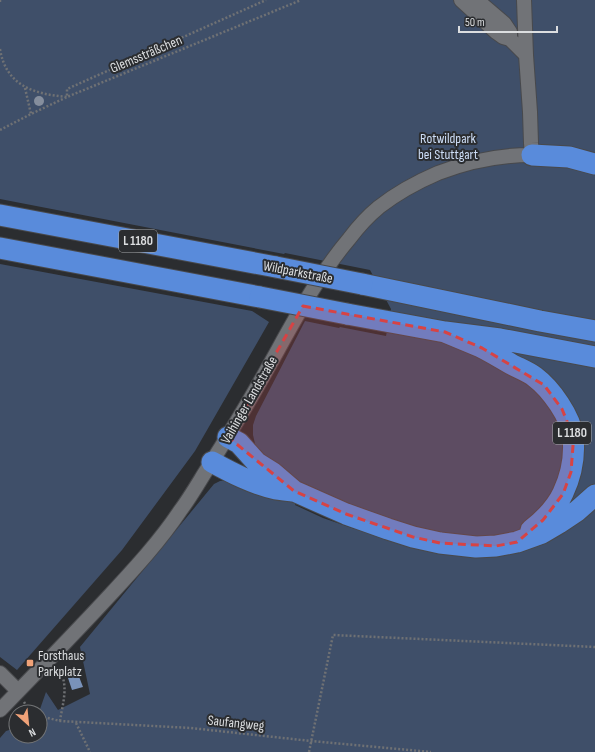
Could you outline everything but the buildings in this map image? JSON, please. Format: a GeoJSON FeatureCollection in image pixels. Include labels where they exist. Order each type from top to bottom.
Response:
{"type":"FeatureCollection","features":[{"type":"Feature","properties":{"kind":"highway"},"geometry":{"type":"LineString","coordinates":[[532,155],[569,157],[595,164]]}},
{"type":"Feature","properties":{"kind":"highway","name":"Wildparkstraße"},"geometry":{"type":"LineString","coordinates":[[0,215],[276,267],[540,321],[565,318],[594,325]]}},
{"type":"Feature","properties":{"kind":"highway","name":"L 1180"},"geometry":{"type":"LineString","coordinates":[[0,248],[445,332],[500,339],[595,357]]}},
{"type":"Feature","properties":{"kind":"highway","name":"L 1180"},"geometry":{"type":"LineString","coordinates":[[445,332],[482,348],[534,376],[554,396],[569,423],[573,436],[573,458],[571,472],[563,494],[554,508],[543,520],[517,542]]}},
{"type":"Feature","properties":{"kind":"highway","name":"L 1180"},"geometry":{"type":"LineString","coordinates":[[228,437],[239,443],[257,463],[273,473],[294,491],[346,514],[381,527],[440,544],[476,547],[496,546],[517,542],[542,533],[559,523],[577,511],[595,496]]}},
{"type":"Feature","properties":{"kind":"highway","name":"L 1180"},"geometry":{"type":"LineString","coordinates":[[212,462],[237,476],[258,484],[277,490],[294,491]]}},
{"type":"Feature","properties":{"kind":"street"},"geometry":{"type":"LineString","coordinates":[[461,0],[496,32],[503,37],[510,38],[526,55]]}},
{"type":"Feature","properties":{"kind":"street"},"geometry":{"type":"LineString","coordinates":[[477,0],[504,23],[510,32],[510,38]]}},
{"type":"Feature","properties":{"kind":"street"},"geometry":{"type":"LineString","coordinates":[[524,0],[532,155]]}},
{"type":"Feature","properties":{"kind":"street","name":"Vaihinger Landstraße"},"geometry":{"type":"LineString","coordinates":[[0,710],[78,630],[128,575],[180,512],[228,437],[312,291],[334,256],[367,218],[397,194],[422,180],[455,166],[496,157],[532,155]]}},
{"type":"Feature","properties":{"kind":"street"},"geometry":{"type":"LineString","coordinates":[[0,672],[18,691]]}},
{"type":"Feature","properties":{"kind":"path"},"geometry":{"type":"LineString","coordinates":[[0,49],[1,56],[13,78],[25,88],[49,95],[68,97],[67,89],[266,0]]}},
{"type":"Feature","properties":{"kind":"path","name":"Glemssträßchen"},"geometry":{"type":"LineString","coordinates":[[0,130],[68,97],[301,0]]}},
{"type":"Feature","properties":{"kind":"path"},"geometry":{"type":"LineString","coordinates":[[25,88],[31,114]]}},
{"type":"Feature","properties":{"kind":"path"},"geometry":{"type":"LineString","coordinates":[[309,752],[333,635],[595,647]]}},
{"type":"Feature","properties":{"kind":"path"},"geometry":{"type":"LineString","coordinates":[[60,721],[65,685],[63,678]]}},
{"type":"Feature","properties":{"kind":"path","name":"Saufangweg"},"geometry":{"type":"LineString","coordinates":[[48,718],[76,723],[191,728],[311,742],[431,752]]}},
{"type":"Feature","properties":{"kind":"path"},"geometry":{"type":"LineString","coordinates":[[76,723],[90,752]]}},
{"type":"Feature","properties":{"kind":"highlighted area"},"geometry":{"type":"Polygon","coordinates":[[[303,306],[445,332],[482,348],[544,385],[562,409],[573,436],[571,472],[563,494],[543,520],[517,542],[496,546],[440,543],[413,537],[346,514],[294,491],[228,437],[303,306]]]}},
{"type":"Feature","properties":{"kind":"green space","name":"Rotwildpark bei Stuttgart"},"geometry":{"type":"Polygon","coordinates":[[[0,0],[595,0],[595,752],[0,752],[0,738],[8,730],[8,744],[48,744],[48,704],[42,704],[46,692],[58,710],[90,694],[80,647],[214,484],[227,480],[296,502],[295,505],[323,518],[355,529],[358,510],[277,470],[256,448],[253,435],[253,425],[256,416],[305,321],[386,336],[391,309],[370,270],[0,199],[0,0]]]}},
{"type":"Feature","properties":{"kind":"green space"},"geometry":{"type":"Polygon","coordinates":[[[0,264],[252,311],[269,322],[195,451],[122,550],[17,670],[0,657],[0,264]]]}},
{"type":"Feature","properties":{"kind":"place","name":"Forsthaus Parkplatz"},"geometry":{"type":"Point","coordinates":[30,663]}}]}
